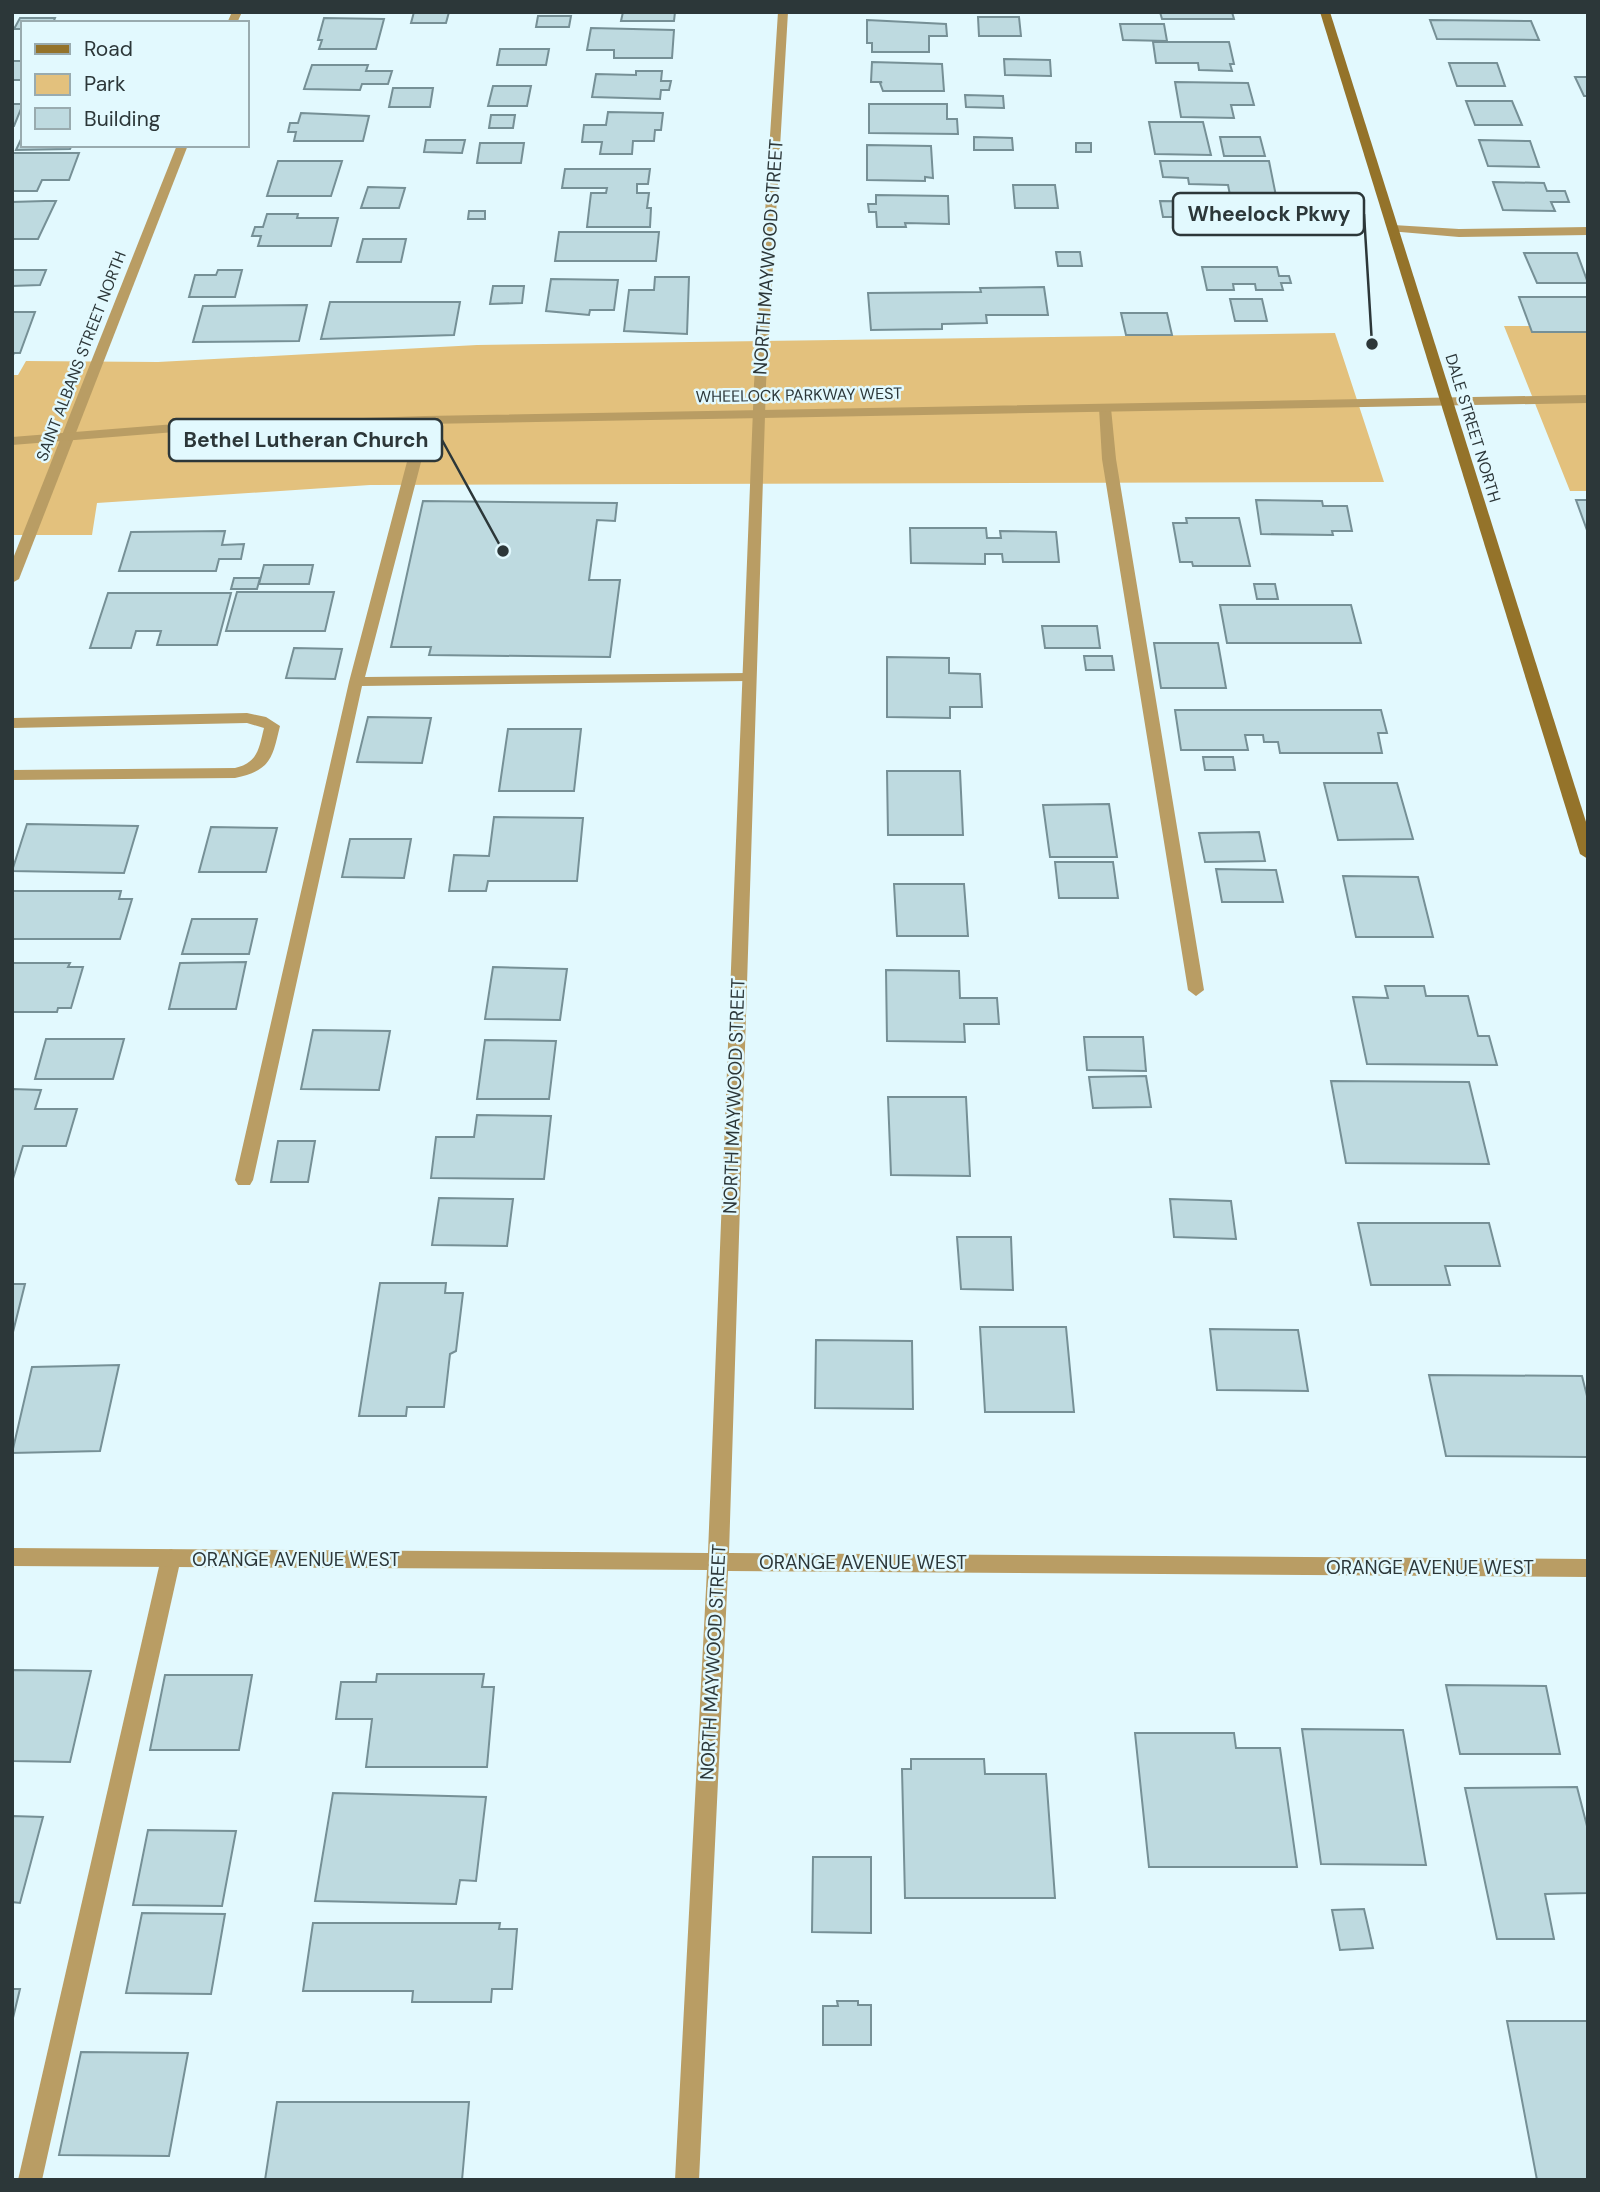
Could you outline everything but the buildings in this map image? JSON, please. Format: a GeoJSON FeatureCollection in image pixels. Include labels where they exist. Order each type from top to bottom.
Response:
{"type":"FeatureCollection","features":[{"type":"Feature","properties":{"kind":"main road","name":"DALE STREET NORTH"},"geometry":{"type":"LineString","coordinates":[[1325,12],[1588,854]]}},
{"type":"Feature","properties":{"kind":"street","name":"NORTH MAYWOOD STREET"},"geometry":{"type":"LineString","coordinates":[[687,2180],[718,1561],[748,677],[783,12]]}},
{"type":"Feature","properties":{"kind":"street","name":"SAINT ALBANS STREET NORTH"},"geometry":{"type":"LineString","coordinates":[[12,579],[182,147]]}},
{"type":"Feature","properties":{"kind":"street"},"geometry":{"type":"LineString","coordinates":[[1393,229],[1459,233],[1588,231]]}},
{"type":"Feature","properties":{"kind":"street","name":"WHEELOCK PARKWAY WEST"},"geometry":{"type":"LineString","coordinates":[[12,441],[175,428],[425,420],[1588,399]]}},
{"type":"Feature","properties":{"kind":"street"},"geometry":{"type":"LineString","coordinates":[[1105,408],[1109,458],[1196,990]]}},
{"type":"Feature","properties":{"kind":"street"},"geometry":{"type":"LineString","coordinates":[[244,1180],[356,682],[425,420]]}},
{"type":"Feature","properties":{"kind":"street"},"geometry":{"type":"LineString","coordinates":[[356,682],[748,677]]}},
{"type":"Feature","properties":{"kind":"street"},"geometry":{"type":"LineString","coordinates":[[12,723],[247,718],[261,720],[272,726],[263,761],[255,769],[235,773],[12,775]]}},
{"type":"Feature","properties":{"kind":"street","name":"ORANGE AVENUE WEST"},"geometry":{"type":"LineString","coordinates":[[12,1557],[1588,1568]]}},
{"type":"Feature","properties":{"kind":"street"},"geometry":{"type":"LineString","coordinates":[[30,2180],[172,1558]]}},
{"type":"Feature","properties":{"kind":"green space"},"geometry":{"type":"Polygon","coordinates":[[[1504,326],[1588,326],[1588,491],[1570,491],[1504,326]]]}},
{"type":"Feature","properties":{"kind":"green space"},"geometry":{"type":"Polygon","coordinates":[[[1335,333],[1384,482],[370,485],[97,503],[92,535],[12,535],[12,375],[18,375],[26,361],[158,362],[477,345],[1335,333]]]}},
{"type":"Feature","properties":{"kind":"place","name":"Wheelock Pkwy"},"geometry":{"type":"Point","coordinates":[1372,344]}},
{"type":"Feature","properties":{"kind":"place","name":"Bethel Lutheran Church"},"geometry":{"type":"Point","coordinates":[503,551]}}]}
